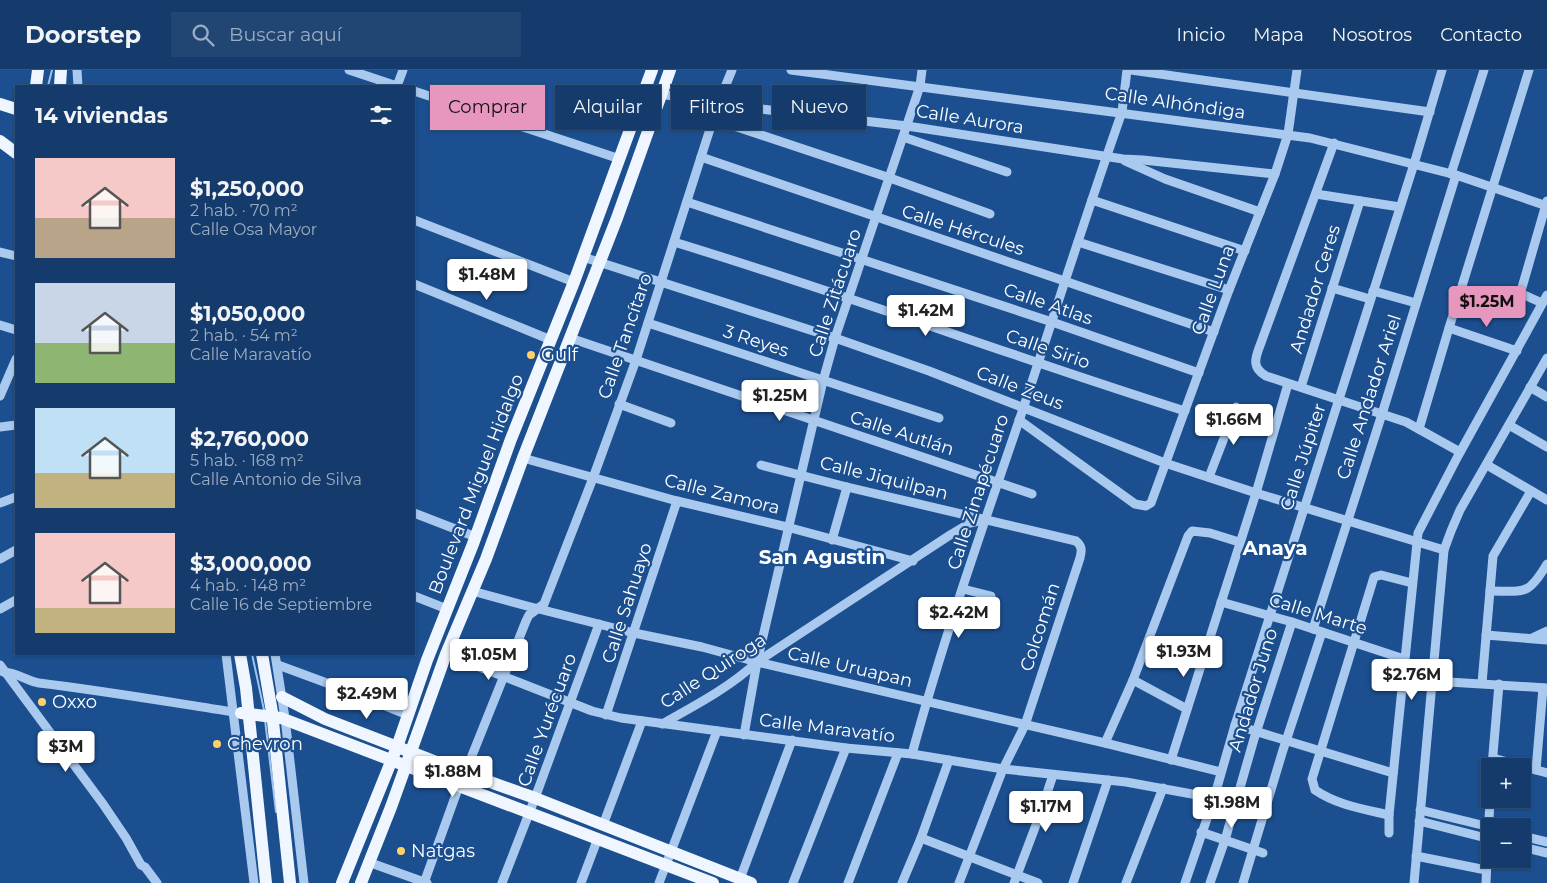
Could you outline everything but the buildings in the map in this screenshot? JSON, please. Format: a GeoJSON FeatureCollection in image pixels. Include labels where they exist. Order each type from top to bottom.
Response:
{"type":"FeatureCollection","features":[{"type":"Feature","properties":{"kind":"main road"},"geometry":{"type":"LineString","coordinates":[[36,85],[38,70]]}},
{"type":"Feature","properties":{"kind":"main road"},"geometry":{"type":"LineString","coordinates":[[60,85],[61,70]]}},
{"type":"Feature","properties":{"kind":"main road","name":"Boulevard Miguel Hidalgo"},"geometry":{"type":"LineString","coordinates":[[342,883],[397,747],[446,609],[574,282],[652,70]]}},
{"type":"Feature","properties":{"kind":"main road","name":"Boulevard Miguel Hidalgo"},"geometry":{"type":"LineString","coordinates":[[661,94],[670,70]]}},
{"type":"Feature","properties":{"kind":"main road"},"geometry":{"type":"LineString","coordinates":[[0,104],[15,109]]}},
{"type":"Feature","properties":{"kind":"main road","name":"Boulevard Miguel Hidalgo"},"geometry":{"type":"LineString","coordinates":[[361,883],[411,753],[446,654],[486,559],[648,130]]}},
{"type":"Feature","properties":{"kind":"main road"},"geometry":{"type":"LineString","coordinates":[[0,141],[15,152]]}},
{"type":"Feature","properties":{"kind":"main road"},"geometry":{"type":"LineString","coordinates":[[472,591],[467,583],[474,540]]}},
{"type":"Feature","properties":{"kind":"main road"},"geometry":{"type":"LineString","coordinates":[[240,655],[266,883]]}},
{"type":"Feature","properties":{"kind":"main road"},"geometry":{"type":"LineString","coordinates":[[262,655],[272,712],[290,883]]}},
{"type":"Feature","properties":{"kind":"main road"},"geometry":{"type":"LineString","coordinates":[[282,696],[306,710],[411,753],[603,825],[713,883]]}},
{"type":"Feature","properties":{"kind":"main road"},"geometry":{"type":"LineString","coordinates":[[300,724],[299,716],[306,710]]}},
{"type":"Feature","properties":{"kind":"main road"},"geometry":{"type":"LineString","coordinates":[[237,712],[283,718],[598,838],[745,881]]}},
{"type":"Feature","properties":{"kind":"main road"},"geometry":{"type":"LineString","coordinates":[[380,740],[404,728]]}},
{"type":"Feature","properties":{"kind":"main road"},"geometry":{"type":"LineString","coordinates":[[418,730],[423,746],[432,761]]}},
{"type":"Feature","properties":{"kind":"main road"},"geometry":{"type":"LineString","coordinates":[[400,781],[415,776],[436,776]]}},
{"type":"Feature","properties":{"kind":"street"},"geometry":{"type":"LineString","coordinates":[[76,70],[78,85]]}},
{"type":"Feature","properties":{"kind":"street"},"geometry":{"type":"LineString","coordinates":[[349,70],[394,85]]}},
{"type":"Feature","properties":{"kind":"street"},"geometry":{"type":"LineString","coordinates":[[397,85],[403,70]]}},
{"type":"Feature","properties":{"kind":"street","name":"Calle Tancítaro"},"geometry":{"type":"LineString","coordinates":[[726,85],[732,70]]}},
{"type":"Feature","properties":{"kind":"street","name":"Calle Alhóndiga"},"geometry":{"type":"LineString","coordinates":[[791,70],[1288,134],[1334,143],[1454,174],[1546,204]]}},
{"type":"Feature","properties":{"kind":"street","name":"Calle Zitácuaro"},"geometry":{"type":"LineString","coordinates":[[744,734],[757,662],[823,381],[920,86],[922,70]]}},
{"type":"Feature","properties":{"kind":"street"},"geometry":{"type":"LineString","coordinates":[[1129,70],[1430,112]]}},
{"type":"Feature","properties":{"kind":"street","name":"Calle Zinapécuaro"},"geometry":{"type":"LineString","coordinates":[[912,754],[926,702],[997,481],[1024,407],[1122,112],[1129,70]]}},
{"type":"Feature","properties":{"kind":"street","name":"Calle Luna"},"geometry":{"type":"LineString","coordinates":[[1019,420],[1136,504],[1146,506],[1151,503],[1229,290],[1275,174],[1288,134],[1297,70]]}},
{"type":"Feature","properties":{"kind":"street","name":"Calle Júpiter"},"geometry":{"type":"LineString","coordinates":[[1185,883],[1214,798],[1235,725],[1340,400],[1442,70]]}},
{"type":"Feature","properties":{"kind":"street","name":"Calle Andador Ariel"},"geometry":{"type":"LineString","coordinates":[[1313,629],[1416,303],[1484,70]]}},
{"type":"Feature","properties":{"kind":"street"},"geometry":{"type":"LineString","coordinates":[[1419,429],[1529,70]]}},
{"type":"Feature","properties":{"kind":"street"},"geometry":{"type":"LineString","coordinates":[[415,91],[620,159]]}},
{"type":"Feature","properties":{"kind":"street","name":"Calle Aurora"},"geometry":{"type":"LineString","coordinates":[[661,94],[671,96]]}},
{"type":"Feature","properties":{"kind":"street","name":"Calle Aurora"},"geometry":{"type":"LineString","coordinates":[[762,109],[907,126],[1123,159],[1275,174]]}},
{"type":"Feature","properties":{"kind":"street","name":"Calle Tancítaro"},"geometry":{"type":"LineString","coordinates":[[465,774],[529,615],[544,604],[593,478],[636,360],[710,130]]}},
{"type":"Feature","properties":{"kind":"street"},"geometry":{"type":"LineString","coordinates":[[746,130],[990,214]]}},
{"type":"Feature","properties":{"kind":"street"},"geometry":{"type":"LineString","coordinates":[[903,137],[1007,172]]}},
{"type":"Feature","properties":{"kind":"street"},"geometry":{"type":"LineString","coordinates":[[1334,143],[1256,359],[1256,366],[1261,373],[1288,384],[1382,414],[1419,429],[1460,452]]}},
{"type":"Feature","properties":{"kind":"street","name":"Calle Hércules"},"geometry":{"type":"LineString","coordinates":[[701,157],[1214,332]]}},
{"type":"Feature","properties":{"kind":"street"},"geometry":{"type":"LineString","coordinates":[[1123,159],[1165,179],[1260,212]]}},
{"type":"Feature","properties":{"kind":"street"},"geometry":{"type":"LineString","coordinates":[[1316,194],[1400,207]]}},
{"type":"Feature","properties":{"kind":"street"},"geometry":{"type":"LineString","coordinates":[[1092,200],[1245,251]]}},
{"type":"Feature","properties":{"kind":"street","name":"Andador Ceres"},"geometry":{"type":"LineString","coordinates":[[1301,388],[1360,201]]}},
{"type":"Feature","properties":{"kind":"street","name":"Calle Atlas"},"geometry":{"type":"LineString","coordinates":[[687,202],[1052,322],[1199,373]]}},
{"type":"Feature","properties":{"kind":"street"},"geometry":{"type":"LineString","coordinates":[[1389,833],[1389,815],[1404,659],[1412,583],[1421,524],[1545,299],[1522,294],[1521,291],[1546,204]]}},
{"type":"Feature","properties":{"kind":"street"},"geometry":{"type":"LineString","coordinates":[[415,220],[574,282]]}},
{"type":"Feature","properties":{"kind":"street","name":"Calle Sirio"},"geometry":{"type":"LineString","coordinates":[[674,242],[849,298],[1185,412]]}},
{"type":"Feature","properties":{"kind":"street"},"geometry":{"type":"LineString","coordinates":[[1078,242],[1229,290]]}},
{"type":"Feature","properties":{"kind":"street"},"geometry":{"type":"LineString","coordinates":[[0,252],[15,256]]}},
{"type":"Feature","properties":{"kind":"street","name":"Calle Zeus"},"geometry":{"type":"LineString","coordinates":[[583,257],[836,338],[1024,407],[1165,463],[1304,508],[1443,549]]}},
{"type":"Feature","properties":{"kind":"street"},"geometry":{"type":"LineString","coordinates":[[415,284],[551,340]]}},
{"type":"Feature","properties":{"kind":"street"},"geometry":{"type":"LineString","coordinates":[[1332,288],[1416,303]]}},
{"type":"Feature","properties":{"kind":"street","name":"3 Reyes"},"geometry":{"type":"LineString","coordinates":[[648,323],[939,418]]}},
{"type":"Feature","properties":{"kind":"street"},"geometry":{"type":"LineString","coordinates":[[0,325],[15,330]]}},
{"type":"Feature","properties":{"kind":"street"},"geometry":{"type":"LineString","coordinates":[[1449,328],[1517,351]]}},
{"type":"Feature","properties":{"kind":"street","name":"Calle Autlán"},"geometry":{"type":"LineString","coordinates":[[570,338],[1032,494]]}},
{"type":"Feature","properties":{"kind":"street"},"geometry":{"type":"LineString","coordinates":[[1414,883],[1443,549],[1460,510],[1547,358]]}},
{"type":"Feature","properties":{"kind":"street"},"geometry":{"type":"LineString","coordinates":[[0,396],[15,361]]}},
{"type":"Feature","properties":{"kind":"street"},"geometry":{"type":"LineString","coordinates":[[1171,760],[1256,493],[1288,384]]}},
{"type":"Feature","properties":{"kind":"street"},"geometry":{"type":"LineString","coordinates":[[1530,388],[1547,397]]}},
{"type":"Feature","properties":{"kind":"street"},"geometry":{"type":"LineString","coordinates":[[619,404],[671,423]]}},
{"type":"Feature","properties":{"kind":"street"},"geometry":{"type":"LineString","coordinates":[[1209,477],[1236,407]]}},
{"type":"Feature","properties":{"kind":"street"},"geometry":{"type":"LineString","coordinates":[[0,427],[15,425]]}},
{"type":"Feature","properties":{"kind":"street"},"geometry":{"type":"LineString","coordinates":[[1509,425],[1547,447]]}},
{"type":"Feature","properties":{"kind":"street","name":"Calle Zamora"},"geometry":{"type":"LineString","coordinates":[[523,458],[677,501],[913,561]]}},
{"type":"Feature","properties":{"kind":"street","name":"Calle Jiquilpan"},"geometry":{"type":"LineString","coordinates":[[761,465],[1076,541]]}},
{"type":"Feature","properties":{"kind":"street"},"geometry":{"type":"LineString","coordinates":[[1487,465],[1547,500]]}},
{"type":"Feature","properties":{"kind":"street"},"geometry":{"type":"LineString","coordinates":[[832,540],[848,487]]}},
{"type":"Feature","properties":{"kind":"street"},"geometry":{"type":"LineString","coordinates":[[1482,683],[1493,556],[1531,491]]}},
{"type":"Feature","properties":{"kind":"street"},"geometry":{"type":"LineString","coordinates":[[0,503],[15,497]]}},
{"type":"Feature","properties":{"kind":"street","name":"Calle Sahuayo"},"geometry":{"type":"LineString","coordinates":[[606,716],[677,501]]}},
{"type":"Feature","properties":{"kind":"street"},"geometry":{"type":"LineString","coordinates":[[415,513],[474,540]]}},
{"type":"Feature","properties":{"kind":"street","name":"Calle Quiroga"},"geometry":{"type":"LineString","coordinates":[[661,724],[721,689],[744,674],[757,662],[962,528],[975,521],[986,519]]}},
{"type":"Feature","properties":{"kind":"street"},"geometry":{"type":"LineString","coordinates":[[1105,743],[1133,680],[1188,536],[1192,531],[1199,530],[1239,542]]}},
{"type":"Feature","properties":{"kind":"street","name":"Colcomán"},"geometry":{"type":"LineString","coordinates":[[1025,725],[1080,558],[1082,548],[1076,541]]}},
{"type":"Feature","properties":{"kind":"street"},"geometry":{"type":"LineString","coordinates":[[0,559],[15,551]]}},
{"type":"Feature","properties":{"kind":"street"},"geometry":{"type":"LineString","coordinates":[[1490,591],[1520,591],[1529,588],[1537,581],[1547,564]]}},
{"type":"Feature","properties":{"kind":"street"},"geometry":{"type":"LineString","coordinates":[[1389,815],[1357,808],[1324,796],[1315,790],[1312,784],[1319,750],[1374,577],[1381,575],[1412,583]]}},
{"type":"Feature","properties":{"kind":"street"},"geometry":{"type":"LineString","coordinates":[[963,588],[991,596]]}},
{"type":"Feature","properties":{"kind":"street","name":"Calle Uruapan"},"geometry":{"type":"LineString","coordinates":[[472,591],[634,633],[702,647],[757,662],[1221,772]]}},
{"type":"Feature","properties":{"kind":"street"},"geometry":{"type":"LineString","coordinates":[[415,596],[446,609]]}},
{"type":"Feature","properties":{"kind":"street"},"geometry":{"type":"LineString","coordinates":[[0,609],[15,601]]}},
{"type":"Feature","properties":{"kind":"street","name":"Calle Marte"},"geometry":{"type":"LineString","coordinates":[[1221,602],[1292,622],[1404,659]]}},
{"type":"Feature","properties":{"kind":"street","name":"Andador Juno"},"geometry":{"type":"LineString","coordinates":[[1210,883],[1292,622]]}},
{"type":"Feature","properties":{"kind":"street","name":"Calle Yurécuaro"},"geometry":{"type":"LineString","coordinates":[[502,883],[599,624]]}},
{"type":"Feature","properties":{"kind":"street"},"geometry":{"type":"LineString","coordinates":[[1532,638],[1547,631]]}},
{"type":"Feature","properties":{"kind":"street"},"geometry":{"type":"LineString","coordinates":[[1243,883],[1259,851],[1287,740],[1322,632]]}},
{"type":"Feature","properties":{"kind":"street"},"geometry":{"type":"LineString","coordinates":[[1486,635],[1547,640]]}},
{"type":"Feature","properties":{"kind":"street","name":"Calle Maravatío"},"geometry":{"type":"LineString","coordinates":[[446,654],[606,716],[846,748],[912,754],[1003,769],[1108,780],[1214,798]]}},
{"type":"Feature","properties":{"kind":"street"},"geometry":{"type":"LineString","coordinates":[[226,655],[237,712],[254,883]]}},
{"type":"Feature","properties":{"kind":"street"},"geometry":{"type":"LineString","coordinates":[[275,655],[282,696],[283,718],[304,883]]}},
{"type":"Feature","properties":{"kind":"street"},"geometry":{"type":"LineString","coordinates":[[278,666],[326,682],[408,715]]}},
{"type":"Feature","properties":{"kind":"street"},"geometry":{"type":"LineString","coordinates":[[2,670],[36,682],[155,698],[237,712]]}},
{"type":"Feature","properties":{"kind":"street"},"geometry":{"type":"LineString","coordinates":[[2,670],[126,838],[141,865],[147,883]]}},
{"type":"Feature","properties":{"kind":"street"},"geometry":{"type":"LineString","coordinates":[[1133,680],[1187,709]]}},
{"type":"Feature","properties":{"kind":"street"},"geometry":{"type":"LineString","coordinates":[[1432,681],[1545,688],[1536,770]]}},
{"type":"Feature","properties":{"kind":"street"},"geometry":{"type":"LineString","coordinates":[[1492,758],[1499,684]]}},
{"type":"Feature","properties":{"kind":"street"},"geometry":{"type":"LineString","coordinates":[[603,825],[642,721]]}},
{"type":"Feature","properties":{"kind":"street"},"geometry":{"type":"LineString","coordinates":[[959,883],[1003,769],[1025,725]]}},
{"type":"Feature","properties":{"kind":"street"},"geometry":{"type":"LineString","coordinates":[[1235,725],[1393,773]]}},
{"type":"Feature","properties":{"kind":"street"},"geometry":{"type":"LineString","coordinates":[[659,883],[717,731]]}},
{"type":"Feature","properties":{"kind":"street"},"geometry":{"type":"LineString","coordinates":[[745,881],[792,740]]}},
{"type":"Feature","properties":{"kind":"street"},"geometry":{"type":"LineString","coordinates":[[793,883],[846,748]]}},
{"type":"Feature","properties":{"kind":"street"},"geometry":{"type":"LineString","coordinates":[[848,883],[898,753]]}},
{"type":"Feature","properties":{"kind":"street"},"geometry":{"type":"LineString","coordinates":[[902,883],[921,838],[949,760]]}},
{"type":"Feature","properties":{"kind":"street"},"geometry":{"type":"LineString","coordinates":[[1531,769],[1547,772]]}},
{"type":"Feature","properties":{"kind":"street"},"geometry":{"type":"LineString","coordinates":[[1016,879],[1053,775]]}},
{"type":"Feature","properties":{"kind":"street"},"geometry":{"type":"LineString","coordinates":[[1073,883],[1108,780]]}},
{"type":"Feature","properties":{"kind":"street"},"geometry":{"type":"LineString","coordinates":[[368,862],[425,883],[459,786]]}},
{"type":"Feature","properties":{"kind":"street"},"geometry":{"type":"LineString","coordinates":[[1126,883],[1163,788]]}},
{"type":"Feature","properties":{"kind":"street"},"geometry":{"type":"LineString","coordinates":[[1420,810],[1481,825]]}},
{"type":"Feature","properties":{"kind":"street"},"geometry":{"type":"LineString","coordinates":[[1419,821],[1481,836]]}},
{"type":"Feature","properties":{"kind":"street"},"geometry":{"type":"LineString","coordinates":[[1201,832],[1259,851]]}},
{"type":"Feature","properties":{"kind":"street"},"geometry":{"type":"LineString","coordinates":[[581,883],[598,838]]}},
{"type":"Feature","properties":{"kind":"street"},"geometry":{"type":"LineString","coordinates":[[921,838],[969,855],[1016,879],[1038,883]]}},
{"type":"Feature","properties":{"kind":"street"},"geometry":{"type":"LineString","coordinates":[[1531,838],[1547,842]]}},
{"type":"Feature","properties":{"kind":"street"},"geometry":{"type":"LineString","coordinates":[[1531,849],[1547,853]]}},
{"type":"Feature","properties":{"kind":"street"},"geometry":{"type":"LineString","coordinates":[[1416,856],[1486,870],[1486,883]]}},
{"type":"Feature","properties":{"kind":"street"},"geometry":{"type":"LineString","coordinates":[[141,865],[157,883]]}},
{"type":"Feature","properties":{"kind":"waterway"},"geometry":{"type":"LineString","coordinates":[[48,85],[52,70]]}},
{"type":"Feature","properties":{"kind":"waterway"},"geometry":{"type":"LineString","coordinates":[[252,655],[264,710]]}},
{"type":"Feature","properties":{"kind":"waterway"},"geometry":{"type":"LineString","coordinates":[[265,720],[276,812]]}},
{"type":"Feature","properties":{"kind":"place","name":"Gulf"},"geometry":{"type":"Point","coordinates":[531,355]}},
{"type":"Feature","properties":{"kind":"place","name":"Oxxo"},"geometry":{"type":"Point","coordinates":[42,702]}},
{"type":"Feature","properties":{"kind":"place","name":"Chevron"},"geometry":{"type":"Point","coordinates":[217,744]}},
{"type":"Feature","properties":{"kind":"place","name":"Natgas"},"geometry":{"type":"Point","coordinates":[401,851]}},
{"type":"Feature","properties":{"kind":"district","name":"Anaya"},"geometry":{"type":"Point","coordinates":[1275,548]}},
{"type":"Feature","properties":{"kind":"district","name":"San Agustin"},"geometry":{"type":"Point","coordinates":[822,557]}}]}
